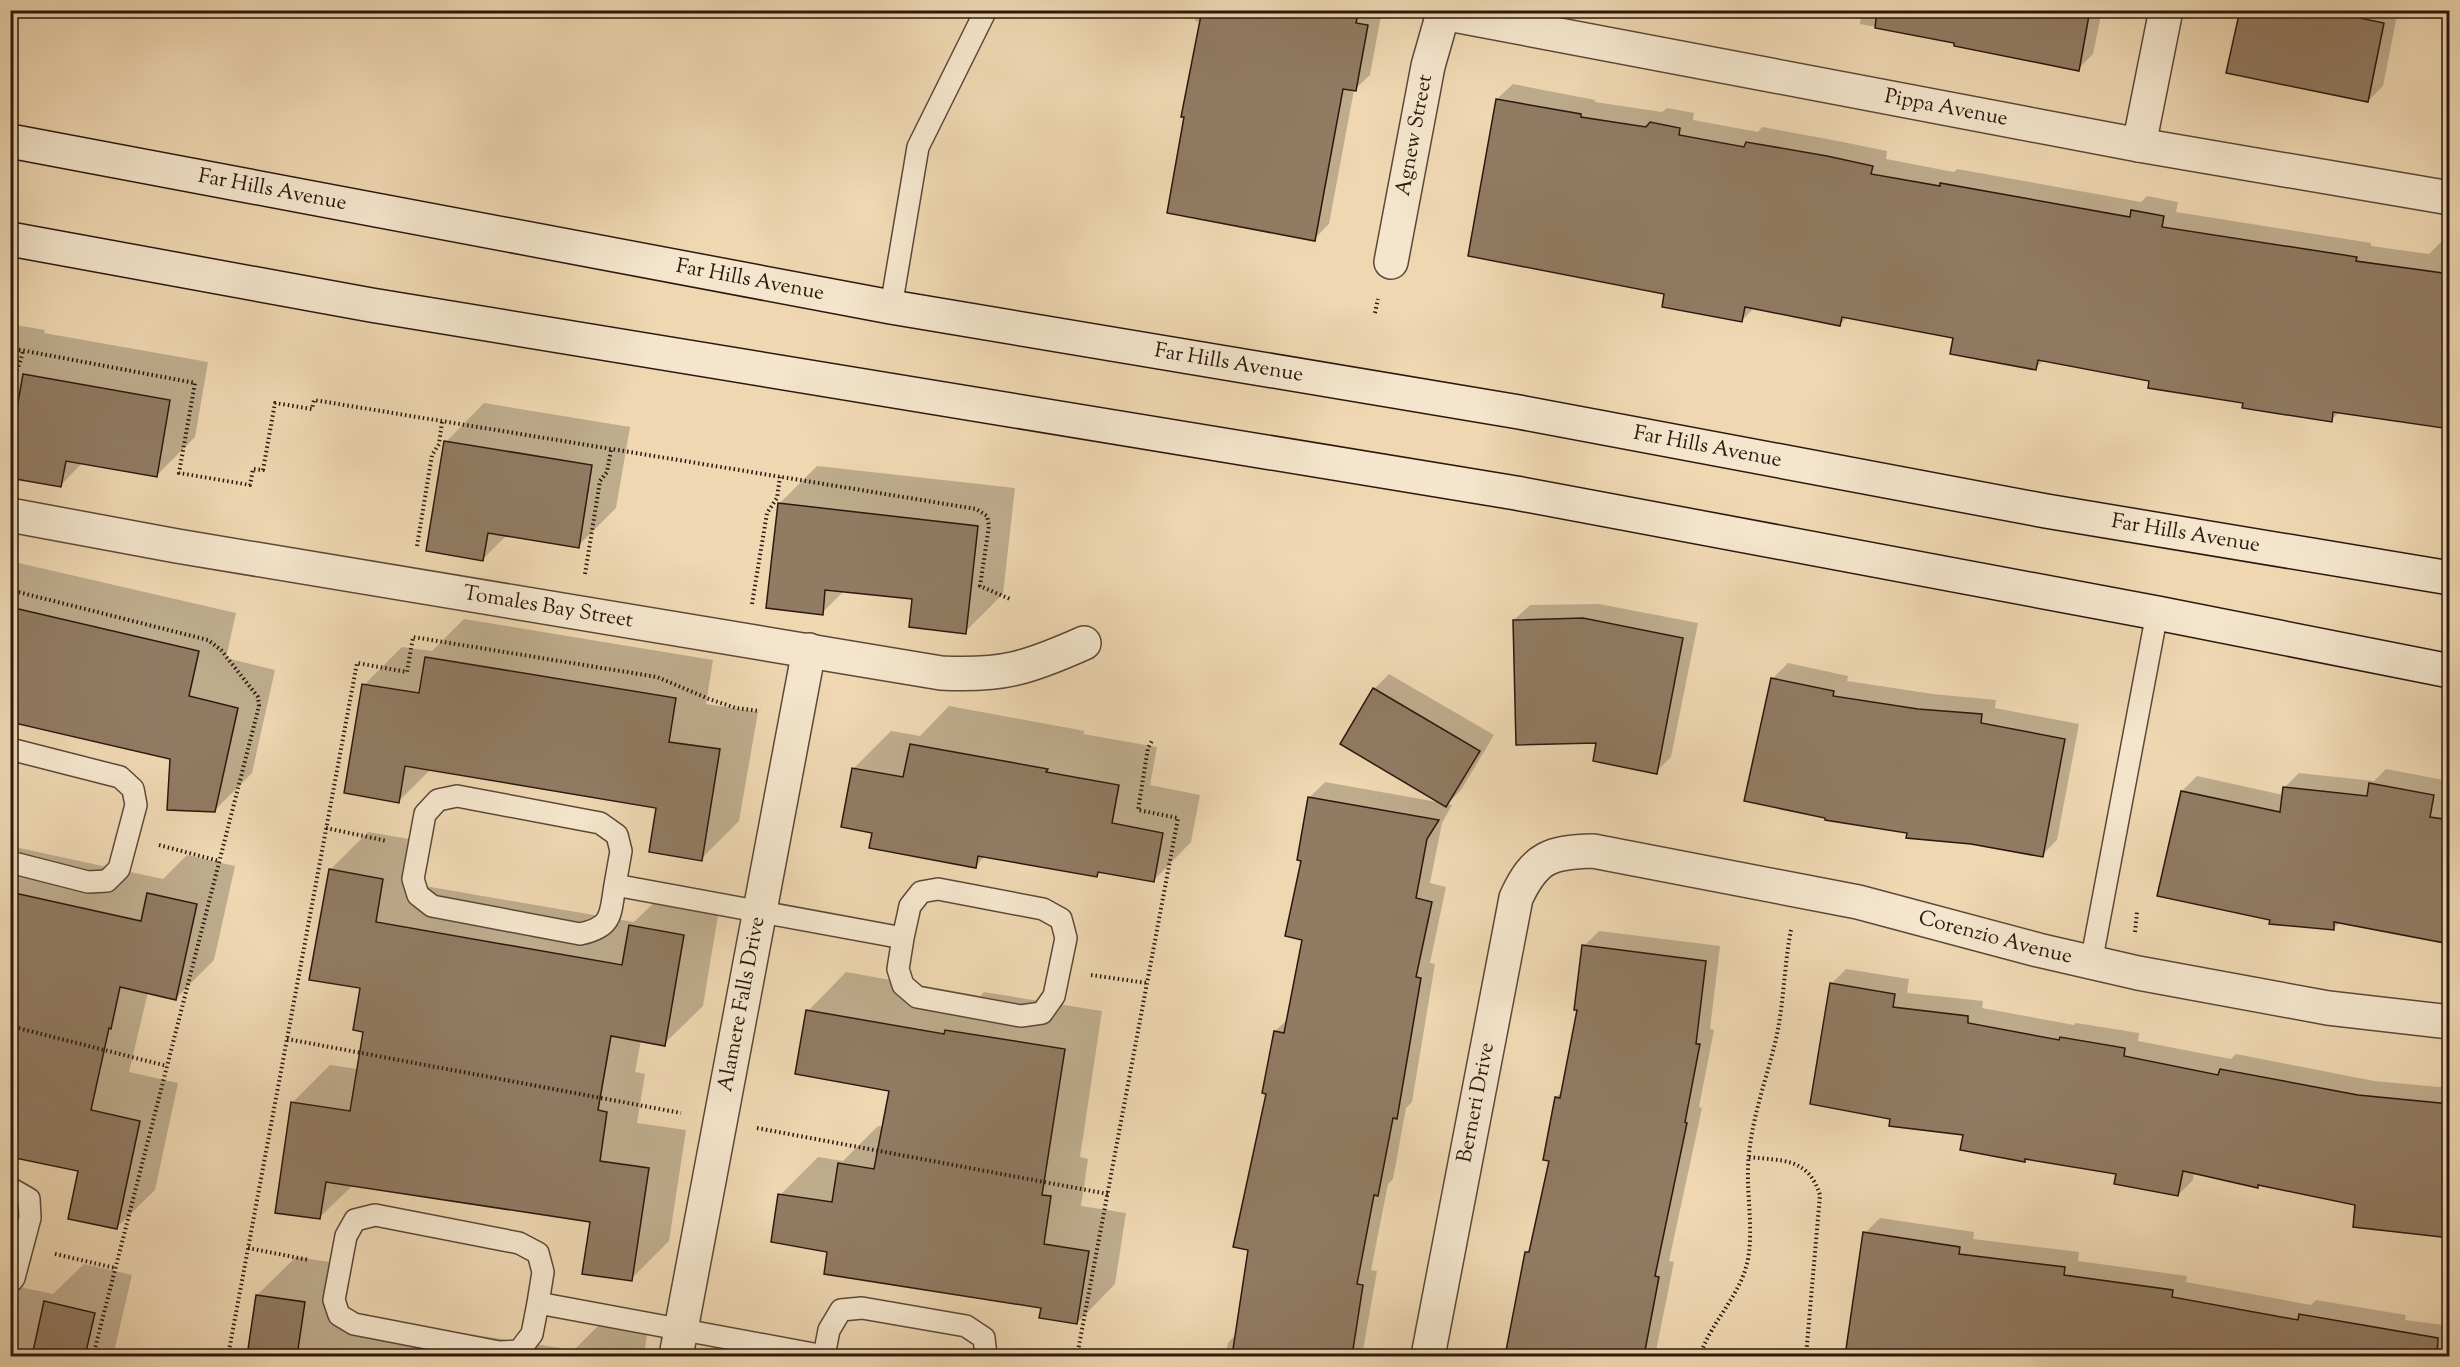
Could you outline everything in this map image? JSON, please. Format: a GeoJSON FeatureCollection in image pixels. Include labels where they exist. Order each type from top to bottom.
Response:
{"type":"FeatureCollection","features":[{"type":"Feature","properties":{"kind":"main road"},"geometry":{"type":"LineString","coordinates":[[2139,145],[2166,10]]}},
{"type":"Feature","properties":{"kind":"main road","name":"Pippa Avenue"},"geometry":{"type":"LineString","coordinates":[[1443,12],[2139,145],[2450,198]]}},
{"type":"Feature","properties":{"kind":"main road","name":"Agnew Street"},"geometry":{"type":"LineString","coordinates":[[1391,262],[1428,66],[1443,12]]}},
{"type":"Feature","properties":{"kind":"main road","name":"Far Hills Avenue"},"geometry":{"type":"LineString","coordinates":[[10,141],[891,308],[1519,412],[2046,511],[2450,578]]}},
{"type":"Feature","properties":{"kind":"main road"},"geometry":{"type":"LineString","coordinates":[[10,239],[371,305],[1516,493],[2450,670]]}},
{"type":"Feature","properties":{"kind":"main road","name":"Tomales Bay Street"},"geometry":{"type":"LineString","coordinates":[[10,515],[177,546],[941,673],[972,675],[1003,673],[1035,664],[1084,642]]}},
{"type":"Feature","properties":{"kind":"main road","name":"Alamere Falls Drive"},"geometry":{"type":"LineString","coordinates":[[678,1343],[808,650]]}},
{"type":"Feature","properties":{"kind":"main road","name":"Corenzio Avenue"},"geometry":{"type":"LineString","coordinates":[[1544,859],[1565,852],[1593,851],[1858,902],[2091,963],[2328,1008],[2450,1022]]}},
{"type":"Feature","properties":{"kind":"main road","name":"Berneri Drive"},"geometry":{"type":"LineString","coordinates":[[1428,1356],[1516,898],[1526,876],[1544,859]]}},
{"type":"Feature","properties":{"kind":"lane"},"geometry":{"type":"LineString","coordinates":[[891,308],[918,147],[986,10]]}},
{"type":"Feature","properties":{"kind":"lane"},"geometry":{"type":"LineString","coordinates":[[2091,963],[2157,613]]}},
{"type":"Feature","properties":{"kind":"lane"},"geometry":{"type":"LineString","coordinates":[[10,749],[120,777],[133,789],[136,805],[119,868],[107,881],[88,882],[10,862]]}},
{"type":"Feature","properties":{"kind":"lane"},"geometry":{"type":"LineString","coordinates":[[457,796],[600,823],[617,835],[621,851],[615,885],[610,917],[598,930],[580,934],[432,906],[418,895],[413,879],[425,814],[438,800],[457,796]]}},
{"type":"Feature","properties":{"kind":"lane"},"geometry":{"type":"LineString","coordinates":[[615,885],[903,938]]}},
{"type":"Feature","properties":{"kind":"lane"},"geometry":{"type":"LineString","coordinates":[[938,889],[1043,909],[1061,920],[1066,938],[1054,996],[1042,1013],[1022,1016],[917,997],[903,986],[898,969],[903,938],[910,906],[921,892],[938,889]]}},
{"type":"Feature","properties":{"kind":"lane"},"geometry":{"type":"LineString","coordinates":[[10,1188],[29,1199],[30,1218],[14,1278],[10,1283]]}},
{"type":"Feature","properties":{"kind":"lane"},"geometry":{"type":"LineString","coordinates":[[375,1215],[519,1243],[538,1253],[543,1272],[538,1303],[532,1334],[519,1351],[499,1352],[354,1324],[339,1315],[334,1300],[346,1236],[356,1220],[375,1215]]}},
{"type":"Feature","properties":{"kind":"lane"},"geometry":{"type":"LineString","coordinates":[[538,1303],[678,1343],[824,1356],[829,1330],[841,1311],[862,1308],[966,1326],[984,1338],[986,1356]]}},
{"type":"Feature","properties":{"kind":"path"},"geometry":{"type":"LineString","coordinates":[[10,348],[195,383],[179,473],[250,485],[253,469],[263,470],[275,403],[312,409],[314,400],[975,509],[987,516],[989,526],[980,586],[1010,599]]}},
{"type":"Feature","properties":{"kind":"path"},"geometry":{"type":"LineString","coordinates":[[10,392],[13,379],[20,369],[23,351]]}},
{"type":"Feature","properties":{"kind":"path"},"geometry":{"type":"LineString","coordinates":[[416,555],[432,454],[439,444],[442,422]]}},
{"type":"Feature","properties":{"kind":"path"},"geometry":{"type":"LineString","coordinates":[[584,582],[600,481],[607,472],[611,450]]}},
{"type":"Feature","properties":{"kind":"path"},"geometry":{"type":"LineString","coordinates":[[752,609],[767,513],[777,498],[780,477]]}},
{"type":"Feature","properties":{"kind":"path"},"geometry":{"type":"LineString","coordinates":[[10,590],[208,640],[220,650],[258,697],[259,706],[93,1356]]}},
{"type":"Feature","properties":{"kind":"path"},"geometry":{"type":"LineString","coordinates":[[1077,1356],[1178,818],[1138,810],[1148,748],[1153,739]]}},
{"type":"Feature","properties":{"kind":"path"},"geometry":{"type":"LineString","coordinates":[[326,828],[393,842]]}},
{"type":"Feature","properties":{"kind":"path"},"geometry":{"type":"LineString","coordinates":[[148,843],[219,861]]}},
{"type":"Feature","properties":{"kind":"path"},"geometry":{"type":"LineString","coordinates":[[1700,1356],[1704,1344],[1738,1288],[1747,1260],[1750,1237],[1749,1157],[1757,1105],[1781,1011],[1791,930]]}},
{"type":"Feature","properties":{"kind":"path"},"geometry":{"type":"LineString","coordinates":[[1081,973],[1147,983]]}},
{"type":"Feature","properties":{"kind":"path"},"geometry":{"type":"LineString","coordinates":[[10,1026],[167,1066]]}},
{"type":"Feature","properties":{"kind":"path"},"geometry":{"type":"LineString","coordinates":[[287,1039],[685,1114]]}},
{"type":"Feature","properties":{"kind":"path"},"geometry":{"type":"LineString","coordinates":[[752,1127],[1108,1194]]}},
{"type":"Feature","properties":{"kind":"path"},"geometry":{"type":"LineString","coordinates":[[1749,1157],[1791,1162],[1806,1169],[1816,1182],[1820,1195],[1806,1356]]}},
{"type":"Feature","properties":{"kind":"path"},"geometry":{"type":"LineString","coordinates":[[248,1248],[315,1261]]}},
{"type":"Feature","properties":{"kind":"path"},"geometry":{"type":"LineString","coordinates":[[44,1252],[115,1268]]}},
{"type":"Feature","properties":{"kind":"building"},"geometry":{"type":"Polygon","coordinates":[[[1202,10],[1359,10],[1356,23],[1368,25],[1356,91],[1343,89],[1315,241],[1167,213],[1184,117],[1181,117],[1202,10]]]}},
{"type":"Feature","properties":{"kind":"building"},"geometry":{"type":"Polygon","coordinates":[[[1877,10],[2090,10],[2079,71],[1875,28],[1877,10]]]}},
{"type":"Feature","properties":{"kind":"building"},"geometry":{"type":"Polygon","coordinates":[[[2240,10],[2321,10],[2384,23],[2368,102],[2226,73],[2240,10]]]}},
{"type":"Feature","properties":{"kind":"building"},"geometry":{"type":"Polygon","coordinates":[[[1496,99],[1581,114],[1581,117],[1646,127],[1650,122],[1680,128],[1679,135],[1744,147],[1746,142],[1827,156],[1873,166],[1871,174],[1940,186],[1940,183],[2130,217],[2131,210],[2164,216],[2162,227],[2357,257],[2356,261],[2450,274],[2450,429],[2333,412],[2332,422],[2242,408],[2243,403],[2148,388],[2149,381],[2038,360],[2036,370],[1950,354],[1953,338],[1842,317],[1840,326],[1745,307],[1742,322],[1662,307],[1664,294],[1468,256],[1496,99]]]}},
{"type":"Feature","properties":{"kind":"building"},"geometry":{"type":"Polygon","coordinates":[[[23,374],[170,400],[157,477],[66,461],[61,487],[10,478],[10,447],[23,374]]]}},
{"type":"Feature","properties":{"kind":"building"},"geometry":{"type":"Polygon","coordinates":[[[444,441],[592,465],[579,548],[488,533],[483,561],[426,551],[444,441]]]}},
{"type":"Feature","properties":{"kind":"building"},"geometry":{"type":"Polygon","coordinates":[[[778,503],[978,526],[966,634],[909,627],[912,599],[825,590],[823,615],[766,608],[778,503]]]}},
{"type":"Feature","properties":{"kind":"building"},"geometry":{"type":"Polygon","coordinates":[[[10,607],[199,651],[189,696],[238,708],[215,812],[167,810],[170,759],[10,722],[10,607]]]}},
{"type":"Feature","properties":{"kind":"building"},"geometry":{"type":"Polygon","coordinates":[[[1583,618],[1683,638],[1657,774],[1593,761],[1596,743],[1516,745],[1513,620],[1583,618]]]}},
{"type":"Feature","properties":{"kind":"building"},"geometry":{"type":"Polygon","coordinates":[[[425,657],[676,698],[669,742],[720,749],[702,861],[649,852],[656,808],[405,766],[399,803],[344,793],[362,684],[419,693],[425,657]]]}},
{"type":"Feature","properties":{"kind":"building"},"geometry":{"type":"Polygon","coordinates":[[[1771,678],[1834,691],[1833,696],[1918,709],[1982,714],[1981,723],[2065,739],[2043,857],[1971,844],[1906,838],[1907,833],[1825,820],[1825,818],[1744,801],[1771,678]]]}},
{"type":"Feature","properties":{"kind":"building"},"geometry":{"type":"Polygon","coordinates":[[[1373,688],[1480,751],[1446,807],[1340,744],[1373,688]]]}},
{"type":"Feature","properties":{"kind":"building"},"geometry":{"type":"Polygon","coordinates":[[[910,744],[1048,769],[1046,772],[1119,785],[1112,823],[1163,833],[1154,882],[1098,872],[1097,877],[978,856],[976,868],[869,848],[872,833],[841,827],[852,768],[903,777],[910,744]]]}},
{"type":"Feature","properties":{"kind":"building"},"geometry":{"type":"Polygon","coordinates":[[[2369,783],[2434,795],[2430,817],[2450,820],[2450,944],[2334,922],[2334,930],[2269,924],[2270,920],[2157,896],[2181,791],[2280,812],[2283,787],[2367,796],[2369,783]]]}},
{"type":"Feature","properties":{"kind":"building"},"geometry":{"type":"Polygon","coordinates":[[[1308,797],[1439,820],[1427,839],[1416,898],[1432,902],[1416,977],[1421,978],[1397,1119],[1393,1118],[1378,1196],[1374,1195],[1357,1284],[1363,1285],[1352,1356],[1232,1356],[1248,1250],[1233,1247],[1266,1094],[1262,1093],[1274,1031],[1284,1033],[1302,940],[1285,936],[1301,861],[1297,860],[1308,797]]]}},
{"type":"Feature","properties":{"kind":"building"},"geometry":{"type":"Polygon","coordinates":[[[329,869],[383,879],[376,922],[622,965],[629,925],[684,935],[665,1046],[611,1036],[598,1110],[607,1112],[600,1161],[649,1168],[632,1281],[582,1274],[590,1222],[326,1182],[320,1219],[275,1213],[291,1102],[350,1111],[363,1032],[353,1030],[360,988],[309,980],[329,869]]]}},
{"type":"Feature","properties":{"kind":"building"},"geometry":{"type":"Polygon","coordinates":[[[10,892],[141,921],[147,893],[197,904],[176,1000],[120,987],[111,1029],[109,1028],[91,1110],[140,1121],[117,1229],[68,1219],[78,1171],[10,1157],[10,892]]]}},
{"type":"Feature","properties":{"kind":"building"},"geometry":{"type":"Polygon","coordinates":[[[1582,945],[1706,961],[1696,1044],[1700,1044],[1685,1122],[1687,1123],[1655,1276],[1659,1277],[1644,1356],[1505,1356],[1525,1252],[1529,1252],[1549,1161],[1543,1160],[1555,1097],[1560,1098],[1577,1010],[1574,1010],[1582,945]]]}},
{"type":"Feature","properties":{"kind":"building"},"geometry":{"type":"Polygon","coordinates":[[[1830,983],[1895,994],[1893,1007],[1968,1016],[1968,1023],[2059,1040],[2060,1037],[2125,1048],[2124,1056],[2218,1075],[2220,1069],[2358,1095],[2450,1104],[2450,1238],[2353,1227],[2355,1205],[2258,1185],[2258,1188],[2183,1171],[2178,1196],[2114,1184],[2116,1174],[2025,1159],[2025,1162],[1960,1150],[1963,1135],[1889,1126],[1890,1119],[1810,1104],[1830,983]]]}},
{"type":"Feature","properties":{"kind":"building"},"geometry":{"type":"Polygon","coordinates":[[[806,1010],[944,1034],[945,1030],[1065,1049],[1042,1195],[1051,1196],[1044,1244],[1089,1251],[1077,1324],[1039,1318],[1041,1308],[824,1274],[827,1252],[771,1242],[778,1194],[832,1202],[838,1163],[874,1169],[889,1091],[795,1074],[806,1010]]]}},
{"type":"Feature","properties":{"kind":"building"},"geometry":{"type":"Polygon","coordinates":[[[1863,1232],[1960,1247],[1959,1254],[2065,1267],[2064,1275],[2173,1290],[2172,1297],[2298,1320],[2299,1314],[2438,1338],[2437,1356],[1845,1356],[1863,1232]]]}},
{"type":"Feature","properties":{"kind":"building"},"geometry":{"type":"Polygon","coordinates":[[[256,1295],[305,1302],[297,1356],[247,1356],[256,1295]]]}},
{"type":"Feature","properties":{"kind":"building"},"geometry":{"type":"Polygon","coordinates":[[[44,1301],[95,1313],[85,1356],[32,1356],[44,1301]]]}}]}
